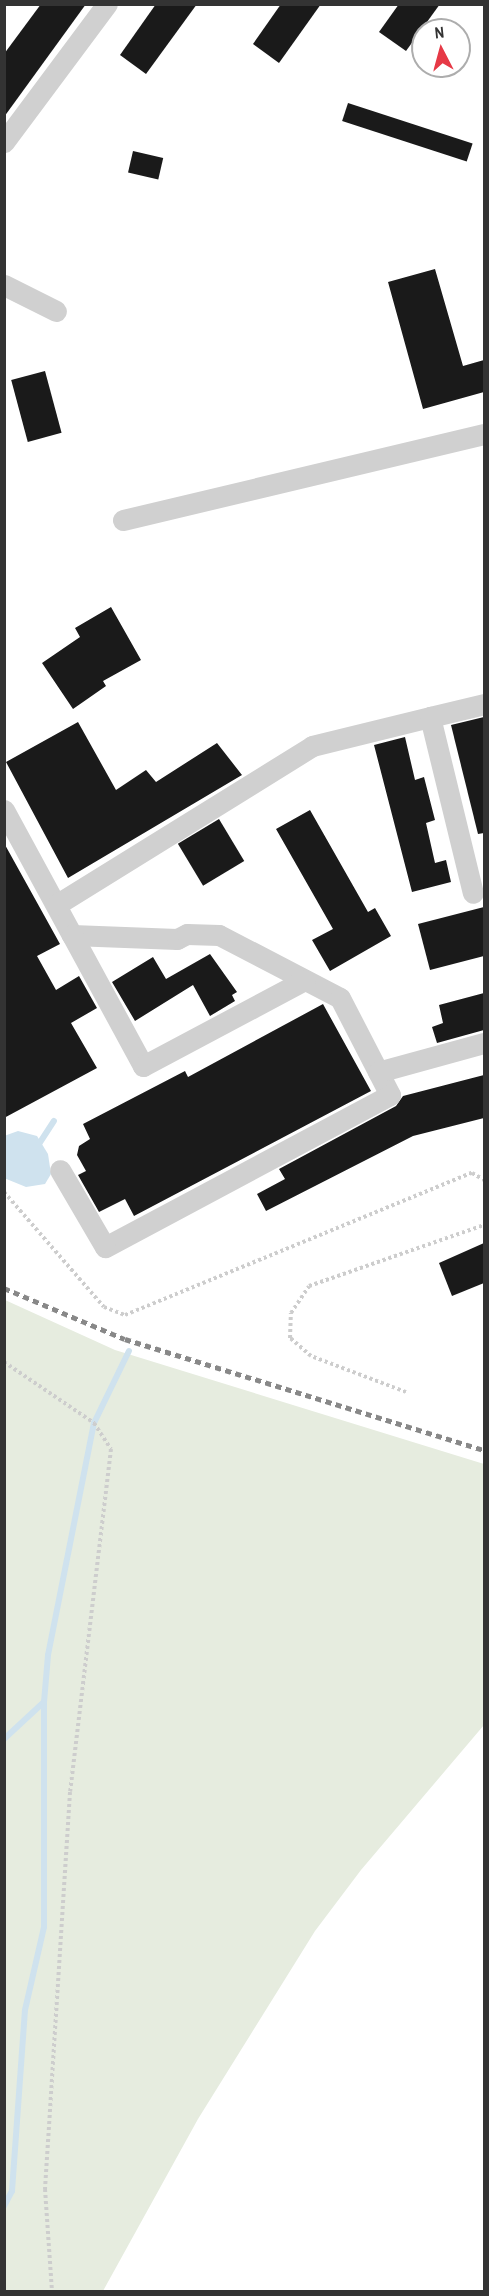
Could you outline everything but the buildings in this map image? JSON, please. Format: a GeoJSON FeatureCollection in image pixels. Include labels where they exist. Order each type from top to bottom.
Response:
{"type":"FeatureCollection","features":[{"type":"Feature","properties":{"kind":"lane"},"geometry":{"type":"LineString","coordinates":[[4,142],[106,4]]}},
{"type":"Feature","properties":{"kind":"lane"},"geometry":{"type":"LineString","coordinates":[[4,285],[56,311]]}},
{"type":"Feature","properties":{"kind":"lane"},"geometry":{"type":"LineString","coordinates":[[123,520],[484,434]]}},
{"type":"Feature","properties":{"kind":"lane"},"geometry":{"type":"LineString","coordinates":[[56,905],[312,746],[484,704]]}},
{"type":"Feature","properties":{"kind":"lane"},"geometry":{"type":"LineString","coordinates":[[430,717],[473,893]]}},
{"type":"Feature","properties":{"kind":"lane"},"geometry":{"type":"LineString","coordinates":[[4,810],[143,1066],[305,980]]}},
{"type":"Feature","properties":{"kind":"lane"},"geometry":{"type":"LineString","coordinates":[[60,1170],[105,1247],[390,1095],[340,998],[219,935],[187,934],[177,939],[72,935]]}},
{"type":"Feature","properties":{"kind":"lane"},"geometry":{"type":"LineString","coordinates":[[378,1072],[484,1043]]}},
{"type":"Feature","properties":{"kind":"path"},"geometry":{"type":"LineString","coordinates":[[4,1192],[104,1307],[125,1315],[472,1173],[484,1180]]}},
{"type":"Feature","properties":{"kind":"path"},"geometry":{"type":"LineString","coordinates":[[406,1392],[311,1356],[290,1338],[291,1313],[309,1286],[484,1226]]}},
{"type":"Feature","properties":{"kind":"path"},"geometry":{"type":"LineString","coordinates":[[4,1362],[94,1423],[111,1449],[70,1792],[45,2189],[52,2292]]}},
{"type":"Feature","properties":{"kind":"shaded area"},"geometry":{"type":"Polygon","coordinates":[[[5,1300],[115,1350],[484,1464],[484,1725],[361,1870],[315,1931],[198,2119],[103,2291],[5,2291],[5,1300]]]}},
{"type":"Feature","properties":{"kind":"water"},"geometry":{"type":"Polygon","coordinates":[[[18,1131],[37,1136],[48,1154],[51,1174],[45,1184],[26,1187],[4,1178],[4,1136],[18,1131]]]}},
{"type":"Feature","properties":{"kind":"waterway"},"geometry":{"type":"LineString","coordinates":[[37,1147],[54,1121]]}},
{"type":"Feature","properties":{"kind":"waterway"},"geometry":{"type":"LineString","coordinates":[[4,2206],[12,2191],[25,2010],[44,1927],[44,1702],[48,1655],[94,1423],[129,1351]]}},
{"type":"Feature","properties":{"kind":"waterway"},"geometry":{"type":"LineString","coordinates":[[4,1739],[44,1702]]}},
{"type":"Feature","properties":{"kind":"railway"},"geometry":{"type":"LineString","coordinates":[[4,1288],[125,1339],[484,1450]]}}]}
